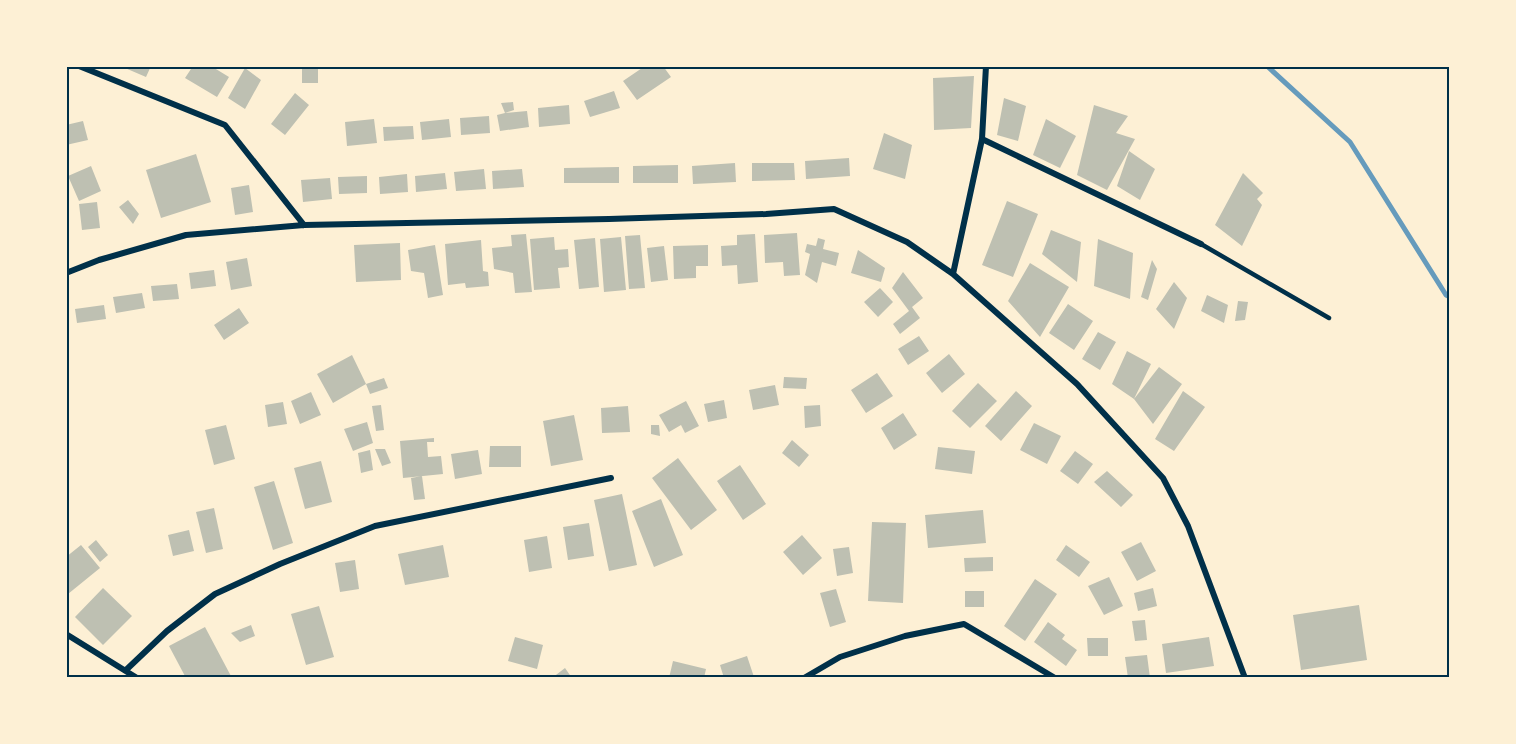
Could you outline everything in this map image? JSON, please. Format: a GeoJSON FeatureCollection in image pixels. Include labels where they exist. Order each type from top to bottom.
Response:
{"type":"FeatureCollection","features":[{"type":"Feature","properties":{"kind":"street"},"geometry":{"type":"LineString","coordinates":[[79,66],[225,125],[304,225]]}},
{"type":"Feature","properties":{"kind":"street"},"geometry":{"type":"LineString","coordinates":[[953,274],[982,139],[986,66]]}},
{"type":"Feature","properties":{"kind":"street"},"geometry":{"type":"LineString","coordinates":[[982,139],[1201,244]]}},
{"type":"Feature","properties":{"kind":"street"},"geometry":{"type":"LineString","coordinates":[[66,273],[99,260],[186,235],[304,225],[766,214],[834,209],[907,242],[953,274],[1077,384],[1163,478],[1188,526],[1245,678]]}},
{"type":"Feature","properties":{"kind":"street"},"geometry":{"type":"LineString","coordinates":[[126,670],[167,631],[215,594],[280,564],[375,526],[611,478]]}},
{"type":"Feature","properties":{"kind":"street"},"geometry":{"type":"LineString","coordinates":[[804,678],[840,657],[905,636],[964,624],[1055,678]]}},
{"type":"Feature","properties":{"kind":"street"},"geometry":{"type":"LineString","coordinates":[[66,634],[137,678]]}},
{"type":"Feature","properties":{"kind":"lane"},"geometry":{"type":"LineString","coordinates":[[1201,244],[1329,318]]}},
{"type":"Feature","properties":{"kind":"building"},"geometry":{"type":"Polygon","coordinates":[[[126,66],[151,66],[146,77],[125,68],[126,66]]]}},
{"type":"Feature","properties":{"kind":"building"},"geometry":{"type":"Polygon","coordinates":[[[193,66],[211,66],[229,77],[217,97],[185,78],[193,66]]]}},
{"type":"Feature","properties":{"kind":"building"},"geometry":{"type":"Polygon","coordinates":[[[302,66],[318,66],[318,83],[302,83],[302,66]]]}},
{"type":"Feature","properties":{"kind":"building"},"geometry":{"type":"Polygon","coordinates":[[[645,66],[663,66],[671,77],[637,100],[623,81],[645,66]]]}},
{"type":"Feature","properties":{"kind":"building"},"geometry":{"type":"Polygon","coordinates":[[[245,68],[261,80],[245,109],[228,98],[245,68]]]}},
{"type":"Feature","properties":{"kind":"building"},"geometry":{"type":"Polygon","coordinates":[[[974,76],[971,128],[934,130],[933,78],[974,76]]]}},
{"type":"Feature","properties":{"kind":"building"},"geometry":{"type":"Polygon","coordinates":[[[614,91],[620,108],[590,117],[584,101],[614,91]]]}},
{"type":"Feature","properties":{"kind":"building"},"geometry":{"type":"Polygon","coordinates":[[[295,93],[309,105],[285,135],[271,124],[295,93]]]}},
{"type":"Feature","properties":{"kind":"building"},"geometry":{"type":"Polygon","coordinates":[[[1004,98],[1026,106],[1018,141],[997,135],[1004,98]]]}},
{"type":"Feature","properties":{"kind":"building"},"geometry":{"type":"Polygon","coordinates":[[[513,102],[514,110],[505,113],[501,103],[513,102]]]}},
{"type":"Feature","properties":{"kind":"building"},"geometry":{"type":"Polygon","coordinates":[[[569,105],[570,124],[539,127],[538,108],[569,105]]]}},
{"type":"Feature","properties":{"kind":"building"},"geometry":{"type":"Polygon","coordinates":[[[1094,105],[1128,116],[1116,133],[1135,139],[1107,190],[1077,175],[1094,105]]]}},
{"type":"Feature","properties":{"kind":"building"},"geometry":{"type":"Polygon","coordinates":[[[527,111],[529,127],[500,131],[497,115],[527,111]]]}},
{"type":"Feature","properties":{"kind":"building"},"geometry":{"type":"Polygon","coordinates":[[[489,116],[490,133],[461,135],[460,118],[489,116]]]}},
{"type":"Feature","properties":{"kind":"building"},"geometry":{"type":"Polygon","coordinates":[[[374,119],[377,143],[347,146],[345,122],[374,119]]]}},
{"type":"Feature","properties":{"kind":"building"},"geometry":{"type":"Polygon","coordinates":[[[449,119],[451,137],[422,140],[420,122],[449,119]]]}},
{"type":"Feature","properties":{"kind":"building"},"geometry":{"type":"Polygon","coordinates":[[[1046,119],[1076,136],[1060,168],[1033,155],[1046,119]]]}},
{"type":"Feature","properties":{"kind":"building"},"geometry":{"type":"Polygon","coordinates":[[[83,121],[88,140],[66,145],[66,125],[83,121]]]}},
{"type":"Feature","properties":{"kind":"building"},"geometry":{"type":"Polygon","coordinates":[[[413,126],[414,139],[384,141],[383,127],[413,126]]]}},
{"type":"Feature","properties":{"kind":"building"},"geometry":{"type":"Polygon","coordinates":[[[884,133],[912,145],[905,179],[873,169],[884,133]]]}},
{"type":"Feature","properties":{"kind":"building"},"geometry":{"type":"Polygon","coordinates":[[[1129,151],[1155,169],[1140,200],[1117,186],[1129,151]]]}},
{"type":"Feature","properties":{"kind":"building"},"geometry":{"type":"Polygon","coordinates":[[[196,154],[211,202],[161,218],[146,170],[196,154]]]}},
{"type":"Feature","properties":{"kind":"building"},"geometry":{"type":"Polygon","coordinates":[[[849,158],[850,176],[806,179],[805,161],[849,158]]]}},
{"type":"Feature","properties":{"kind":"building"},"geometry":{"type":"Polygon","coordinates":[[[735,163],[736,182],[693,184],[692,166],[735,163]]]}},
{"type":"Feature","properties":{"kind":"building"},"geometry":{"type":"Polygon","coordinates":[[[752,163],[794,163],[795,180],[752,181],[752,163]]]}},
{"type":"Feature","properties":{"kind":"building"},"geometry":{"type":"Polygon","coordinates":[[[678,165],[678,183],[633,183],[633,166],[678,165]]]}},
{"type":"Feature","properties":{"kind":"building"},"geometry":{"type":"Polygon","coordinates":[[[91,166],[101,191],[79,201],[68,176],[91,166]]]}},
{"type":"Feature","properties":{"kind":"building"},"geometry":{"type":"Polygon","coordinates":[[[619,167],[619,183],[564,183],[564,168],[619,167]]]}},
{"type":"Feature","properties":{"kind":"building"},"geometry":{"type":"Polygon","coordinates":[[[484,169],[486,189],[456,191],[454,172],[484,169]]]}},
{"type":"Feature","properties":{"kind":"building"},"geometry":{"type":"Polygon","coordinates":[[[522,169],[524,187],[493,189],[492,171],[522,169]]]}},
{"type":"Feature","properties":{"kind":"building"},"geometry":{"type":"Polygon","coordinates":[[[445,173],[447,189],[416,192],[415,176],[445,173]]]}},
{"type":"Feature","properties":{"kind":"building"},"geometry":{"type":"Polygon","coordinates":[[[1243,173],[1263,193],[1257,199],[1262,205],[1242,246],[1215,225],[1243,173]]]}},
{"type":"Feature","properties":{"kind":"building"},"geometry":{"type":"Polygon","coordinates":[[[407,174],[408,192],[380,194],[379,177],[407,174]]]}},
{"type":"Feature","properties":{"kind":"building"},"geometry":{"type":"Polygon","coordinates":[[[367,176],[367,193],[339,194],[338,177],[367,176]]]}},
{"type":"Feature","properties":{"kind":"building"},"geometry":{"type":"Polygon","coordinates":[[[330,178],[332,199],[303,202],[301,180],[330,178]]]}},
{"type":"Feature","properties":{"kind":"building"},"geometry":{"type":"Polygon","coordinates":[[[249,185],[253,212],[235,215],[231,188],[249,185]]]}},
{"type":"Feature","properties":{"kind":"building"},"geometry":{"type":"Polygon","coordinates":[[[128,200],[139,214],[133,224],[119,207],[128,200]]]}},
{"type":"Feature","properties":{"kind":"building"},"geometry":{"type":"Polygon","coordinates":[[[1007,201],[1038,214],[1013,277],[982,265],[1007,201]]]}},
{"type":"Feature","properties":{"kind":"building"},"geometry":{"type":"Polygon","coordinates":[[[97,202],[100,228],[82,230],[79,204],[97,202]]]}},
{"type":"Feature","properties":{"kind":"building"},"geometry":{"type":"Polygon","coordinates":[[[1051,230],[1081,242],[1077,282],[1042,254],[1051,230]]]}},
{"type":"Feature","properties":{"kind":"building"},"geometry":{"type":"Polygon","coordinates":[[[797,233],[800,275],[784,276],[783,262],[765,263],[764,235],[797,233]]]}},
{"type":"Feature","properties":{"kind":"building"},"geometry":{"type":"Polygon","coordinates":[[[526,234],[532,292],[515,293],[513,273],[494,269],[492,248],[512,246],[511,235],[526,234]]]}},
{"type":"Feature","properties":{"kind":"building"},"geometry":{"type":"Polygon","coordinates":[[[755,234],[758,282],[738,284],[737,265],[722,266],[721,246],[737,245],[737,235],[755,234]]]}},
{"type":"Feature","properties":{"kind":"building"},"geometry":{"type":"Polygon","coordinates":[[[640,235],[645,288],[629,289],[625,236],[640,235]]]}},
{"type":"Feature","properties":{"kind":"building"},"geometry":{"type":"Polygon","coordinates":[[[554,237],[555,250],[568,249],[569,267],[558,268],[560,288],[534,290],[530,239],[554,237]]]}},
{"type":"Feature","properties":{"kind":"building"},"geometry":{"type":"Polygon","coordinates":[[[621,237],[626,290],[604,292],[600,239],[621,237]]]}},
{"type":"Feature","properties":{"kind":"building"},"geometry":{"type":"Polygon","coordinates":[[[595,238],[599,287],[579,289],[574,240],[595,238]]]}},
{"type":"Feature","properties":{"kind":"building"},"geometry":{"type":"Polygon","coordinates":[[[818,238],[825,240],[823,249],[839,253],[836,266],[822,262],[817,283],[805,275],[810,254],[805,252],[807,244],[816,246],[818,238]]]}},
{"type":"Feature","properties":{"kind":"building"},"geometry":{"type":"Polygon","coordinates":[[[1098,239],[1133,253],[1130,299],[1094,286],[1098,239]]]}},
{"type":"Feature","properties":{"kind":"building"},"geometry":{"type":"Polygon","coordinates":[[[481,240],[483,271],[488,272],[489,286],[466,288],[465,283],[448,285],[445,244],[481,240]]]}},
{"type":"Feature","properties":{"kind":"building"},"geometry":{"type":"Polygon","coordinates":[[[400,243],[401,280],[356,282],[354,245],[400,243]]]}},
{"type":"Feature","properties":{"kind":"building"},"geometry":{"type":"Polygon","coordinates":[[[435,245],[443,295],[428,298],[424,273],[411,271],[408,250],[435,245]]]}},
{"type":"Feature","properties":{"kind":"building"},"geometry":{"type":"Polygon","coordinates":[[[708,245],[708,266],[696,266],[696,278],[674,279],[673,246],[708,245]]]}},
{"type":"Feature","properties":{"kind":"building"},"geometry":{"type":"Polygon","coordinates":[[[664,246],[668,280],[651,282],[647,248],[664,246]]]}},
{"type":"Feature","properties":{"kind":"building"},"geometry":{"type":"Polygon","coordinates":[[[858,250],[885,268],[881,282],[851,273],[858,250]]]}},
{"type":"Feature","properties":{"kind":"building"},"geometry":{"type":"Polygon","coordinates":[[[247,258],[252,286],[231,290],[226,262],[247,258]]]}},
{"type":"Feature","properties":{"kind":"building"},"geometry":{"type":"Polygon","coordinates":[[[1152,260],[1157,269],[1148,300],[1141,297],[1152,260]]]}},
{"type":"Feature","properties":{"kind":"building"},"geometry":{"type":"Polygon","coordinates":[[[1030,263],[1069,287],[1040,337],[1008,301],[1030,263]]]}},
{"type":"Feature","properties":{"kind":"building"},"geometry":{"type":"Polygon","coordinates":[[[214,270],[216,286],[191,289],[189,273],[214,270]]]}},
{"type":"Feature","properties":{"kind":"building"},"geometry":{"type":"Polygon","coordinates":[[[903,272],[923,298],[912,307],[920,318],[900,334],[893,324],[909,311],[892,288],[903,272]]]}},
{"type":"Feature","properties":{"kind":"building"},"geometry":{"type":"Polygon","coordinates":[[[1174,282],[1187,298],[1174,329],[1156,309],[1174,282]]]}},
{"type":"Feature","properties":{"kind":"building"},"geometry":{"type":"Polygon","coordinates":[[[177,284],[179,299],[153,301],[151,286],[177,284]]]}},
{"type":"Feature","properties":{"kind":"building"},"geometry":{"type":"Polygon","coordinates":[[[880,288],[893,302],[878,317],[864,302],[880,288]]]}},
{"type":"Feature","properties":{"kind":"building"},"geometry":{"type":"Polygon","coordinates":[[[142,293],[145,308],[116,313],[113,297],[142,293]]]}},
{"type":"Feature","properties":{"kind":"building"},"geometry":{"type":"Polygon","coordinates":[[[1207,295],[1228,305],[1224,323],[1201,311],[1207,295]]]}},
{"type":"Feature","properties":{"kind":"building"},"geometry":{"type":"Polygon","coordinates":[[[1238,301],[1248,302],[1245,320],[1235,321],[1238,301]]]}},
{"type":"Feature","properties":{"kind":"building"},"geometry":{"type":"Polygon","coordinates":[[[1068,304],[1093,321],[1074,350],[1049,333],[1068,304]]]}},
{"type":"Feature","properties":{"kind":"building"},"geometry":{"type":"Polygon","coordinates":[[[104,305],[106,319],[77,323],[75,309],[104,305]]]}},
{"type":"Feature","properties":{"kind":"building"},"geometry":{"type":"Polygon","coordinates":[[[239,308],[249,323],[224,340],[214,325],[239,308]]]}},
{"type":"Feature","properties":{"kind":"building"},"geometry":{"type":"Polygon","coordinates":[[[1098,332],[1116,342],[1100,370],[1082,359],[1098,332]]]}},
{"type":"Feature","properties":{"kind":"building"},"geometry":{"type":"Polygon","coordinates":[[[919,336],[929,351],[908,365],[898,349],[919,336]]]}},
{"type":"Feature","properties":{"kind":"building"},"geometry":{"type":"Polygon","coordinates":[[[1127,351],[1151,364],[1134,399],[1112,384],[1127,351]]]}},
{"type":"Feature","properties":{"kind":"building"},"geometry":{"type":"Polygon","coordinates":[[[949,354],[965,374],[942,393],[926,373],[949,354]]]}},
{"type":"Feature","properties":{"kind":"building"},"geometry":{"type":"Polygon","coordinates":[[[352,355],[366,384],[333,403],[317,374],[352,355]]]}},
{"type":"Feature","properties":{"kind":"building"},"geometry":{"type":"Polygon","coordinates":[[[1159,367],[1182,384],[1153,424],[1134,399],[1159,367]]]}},
{"type":"Feature","properties":{"kind":"building"},"geometry":{"type":"Polygon","coordinates":[[[877,373],[893,396],[866,413],[851,390],[877,373]]]}},
{"type":"Feature","properties":{"kind":"building"},"geometry":{"type":"Polygon","coordinates":[[[784,377],[807,378],[806,389],[783,388],[784,377]]]}},
{"type":"Feature","properties":{"kind":"building"},"geometry":{"type":"Polygon","coordinates":[[[384,378],[388,388],[370,394],[366,384],[384,378]]]}},
{"type":"Feature","properties":{"kind":"building"},"geometry":{"type":"Polygon","coordinates":[[[978,383],[997,401],[970,428],[952,411],[978,383]]]}},
{"type":"Feature","properties":{"kind":"building"},"geometry":{"type":"Polygon","coordinates":[[[775,385],[779,405],[753,410],[749,390],[775,385]]]}},
{"type":"Feature","properties":{"kind":"building"},"geometry":{"type":"Polygon","coordinates":[[[1016,391],[1032,406],[1001,441],[985,426],[1016,391]]]}},
{"type":"Feature","properties":{"kind":"building"},"geometry":{"type":"Polygon","coordinates":[[[1183,391],[1205,407],[1174,451],[1155,439],[1183,391]]]}},
{"type":"Feature","properties":{"kind":"building"},"geometry":{"type":"Polygon","coordinates":[[[311,392],[321,415],[300,424],[291,401],[311,392]]]}},
{"type":"Feature","properties":{"kind":"building"},"geometry":{"type":"Polygon","coordinates":[[[724,400],[727,418],[708,422],[704,404],[724,400]]]}},
{"type":"Feature","properties":{"kind":"building"},"geometry":{"type":"Polygon","coordinates":[[[686,401],[699,426],[685,433],[681,425],[669,432],[659,415],[686,401]]]}},
{"type":"Feature","properties":{"kind":"building"},"geometry":{"type":"Polygon","coordinates":[[[283,402],[287,424],[268,427],[265,405],[283,402]]]}},
{"type":"Feature","properties":{"kind":"building"},"geometry":{"type":"Polygon","coordinates":[[[381,405],[384,430],[376,431],[372,406],[381,405]]]}},
{"type":"Feature","properties":{"kind":"building"},"geometry":{"type":"Polygon","coordinates":[[[820,405],[821,426],[805,428],[804,406],[820,405]]]}},
{"type":"Feature","properties":{"kind":"building"},"geometry":{"type":"Polygon","coordinates":[[[628,406],[630,432],[602,433],[601,408],[628,406]]]}},
{"type":"Feature","properties":{"kind":"building"},"geometry":{"type":"Polygon","coordinates":[[[903,413],[917,435],[894,450],[881,428],[903,413]]]}},
{"type":"Feature","properties":{"kind":"building"},"geometry":{"type":"Polygon","coordinates":[[[574,415],[583,460],[551,466],[543,421],[574,415]]]}},
{"type":"Feature","properties":{"kind":"building"},"geometry":{"type":"Polygon","coordinates":[[[367,422],[373,443],[353,451],[344,429],[367,422]]]}},
{"type":"Feature","properties":{"kind":"building"},"geometry":{"type":"Polygon","coordinates":[[[1034,423],[1061,436],[1047,464],[1020,450],[1034,423]]]}},
{"type":"Feature","properties":{"kind":"building"},"geometry":{"type":"Polygon","coordinates":[[[226,425],[235,459],[214,465],[205,430],[226,425]]]}},
{"type":"Feature","properties":{"kind":"building"},"geometry":{"type":"Polygon","coordinates":[[[651,425],[659,425],[660,436],[651,434],[651,425]]]}},
{"type":"Feature","properties":{"kind":"building"},"geometry":{"type":"Polygon","coordinates":[[[434,438],[434,442],[427,442],[428,457],[441,456],[443,474],[403,478],[400,441],[434,438]]]}},
{"type":"Feature","properties":{"kind":"building"},"geometry":{"type":"Polygon","coordinates":[[[792,440],[809,455],[799,467],[782,453],[792,440]]]}},
{"type":"Feature","properties":{"kind":"building"},"geometry":{"type":"Polygon","coordinates":[[[490,446],[521,446],[521,467],[489,467],[490,446]]]}},
{"type":"Feature","properties":{"kind":"building"},"geometry":{"type":"Polygon","coordinates":[[[938,447],[975,451],[972,474],[935,469],[938,447]]]}},
{"type":"Feature","properties":{"kind":"building"},"geometry":{"type":"Polygon","coordinates":[[[375,449],[385,449],[391,463],[382,466],[375,449]]]}},
{"type":"Feature","properties":{"kind":"building"},"geometry":{"type":"Polygon","coordinates":[[[370,450],[373,470],[361,473],[358,453],[370,450]]]}},
{"type":"Feature","properties":{"kind":"building"},"geometry":{"type":"Polygon","coordinates":[[[478,450],[482,474],[455,479],[451,454],[478,450]]]}},
{"type":"Feature","properties":{"kind":"building"},"geometry":{"type":"Polygon","coordinates":[[[1075,451],[1093,464],[1078,484],[1060,471],[1075,451]]]}},
{"type":"Feature","properties":{"kind":"building"},"geometry":{"type":"Polygon","coordinates":[[[678,458],[717,510],[691,530],[652,478],[678,458]]]}},
{"type":"Feature","properties":{"kind":"building"},"geometry":{"type":"Polygon","coordinates":[[[321,461],[332,502],[305,509],[294,468],[321,461]]]}},
{"type":"Feature","properties":{"kind":"building"},"geometry":{"type":"Polygon","coordinates":[[[740,465],[766,504],[743,520],[717,481],[740,465]]]}},
{"type":"Feature","properties":{"kind":"building"},"geometry":{"type":"Polygon","coordinates":[[[1107,471],[1133,495],[1121,507],[1094,482],[1107,471]]]}},
{"type":"Feature","properties":{"kind":"building"},"geometry":{"type":"Polygon","coordinates":[[[422,476],[425,499],[414,500],[411,478],[422,476]]]}},
{"type":"Feature","properties":{"kind":"building"},"geometry":{"type":"Polygon","coordinates":[[[274,481],[293,543],[273,550],[254,487],[274,481]]]}},
{"type":"Feature","properties":{"kind":"building"},"geometry":{"type":"Polygon","coordinates":[[[622,494],[637,565],[609,571],[594,500],[622,494]]]}},
{"type":"Feature","properties":{"kind":"building"},"geometry":{"type":"Polygon","coordinates":[[[661,499],[683,555],[654,567],[632,511],[661,499]]]}},
{"type":"Feature","properties":{"kind":"building"},"geometry":{"type":"Polygon","coordinates":[[[214,508],[223,549],[206,553],[196,512],[214,508]]]}},
{"type":"Feature","properties":{"kind":"building"},"geometry":{"type":"Polygon","coordinates":[[[983,510],[986,543],[928,548],[925,515],[983,510]]]}},
{"type":"Feature","properties":{"kind":"building"},"geometry":{"type":"Polygon","coordinates":[[[872,522],[906,523],[903,603],[868,601],[872,522]]]}},
{"type":"Feature","properties":{"kind":"building"},"geometry":{"type":"Polygon","coordinates":[[[589,523],[594,556],[568,560],[563,527],[589,523]]]}},
{"type":"Feature","properties":{"kind":"building"},"geometry":{"type":"Polygon","coordinates":[[[189,530],[194,551],[173,556],[168,535],[189,530]]]}},
{"type":"Feature","properties":{"kind":"building"},"geometry":{"type":"Polygon","coordinates":[[[802,535],[822,558],[803,575],[783,552],[802,535]]]}},
{"type":"Feature","properties":{"kind":"building"},"geometry":{"type":"Polygon","coordinates":[[[547,536],[552,568],[529,572],[524,540],[547,536]]]}},
{"type":"Feature","properties":{"kind":"building"},"geometry":{"type":"Polygon","coordinates":[[[96,540],[108,555],[100,562],[88,547],[96,540]]]}},
{"type":"Feature","properties":{"kind":"building"},"geometry":{"type":"Polygon","coordinates":[[[1141,542],[1156,571],[1137,581],[1121,552],[1141,542]]]}},
{"type":"Feature","properties":{"kind":"building"},"geometry":{"type":"Polygon","coordinates":[[[81,545],[100,568],[68,594],[66,591],[66,557],[81,545]]]}},
{"type":"Feature","properties":{"kind":"building"},"geometry":{"type":"Polygon","coordinates":[[[443,545],[449,577],[405,585],[398,554],[443,545]]]}},
{"type":"Feature","properties":{"kind":"building"},"geometry":{"type":"Polygon","coordinates":[[[1066,545],[1090,562],[1079,577],[1056,560],[1066,545]]]}},
{"type":"Feature","properties":{"kind":"building"},"geometry":{"type":"Polygon","coordinates":[[[849,547],[853,573],[837,576],[833,549],[849,547]]]}},
{"type":"Feature","properties":{"kind":"building"},"geometry":{"type":"Polygon","coordinates":[[[993,557],[993,571],[965,572],[964,558],[993,557]]]}},
{"type":"Feature","properties":{"kind":"building"},"geometry":{"type":"Polygon","coordinates":[[[355,560],[359,589],[340,592],[335,563],[355,560]]]}},
{"type":"Feature","properties":{"kind":"building"},"geometry":{"type":"Polygon","coordinates":[[[1109,577],[1123,606],[1104,615],[1088,586],[1109,577]]]}},
{"type":"Feature","properties":{"kind":"building"},"geometry":{"type":"Polygon","coordinates":[[[1035,579],[1057,594],[1025,641],[1004,626],[1035,579]]]}},
{"type":"Feature","properties":{"kind":"building"},"geometry":{"type":"Polygon","coordinates":[[[103,588],[132,616],[103,645],[75,617],[103,588]]]}},
{"type":"Feature","properties":{"kind":"building"},"geometry":{"type":"Polygon","coordinates":[[[1153,588],[1157,606],[1138,611],[1134,593],[1153,588]]]}},
{"type":"Feature","properties":{"kind":"building"},"geometry":{"type":"Polygon","coordinates":[[[836,589],[846,622],[830,627],[820,593],[836,589]]]}},
{"type":"Feature","properties":{"kind":"building"},"geometry":{"type":"Polygon","coordinates":[[[965,591],[984,591],[984,607],[965,607],[965,591]]]}},
{"type":"Feature","properties":{"kind":"building"},"geometry":{"type":"Polygon","coordinates":[[[1359,605],[1367,660],[1301,670],[1293,615],[1359,605]]]}},
{"type":"Feature","properties":{"kind":"building"},"geometry":{"type":"Polygon","coordinates":[[[319,606],[334,657],[306,665],[291,614],[319,606]]]}},
{"type":"Feature","properties":{"kind":"building"},"geometry":{"type":"Polygon","coordinates":[[[1145,620],[1147,640],[1135,641],[1132,621],[1145,620]]]}},
{"type":"Feature","properties":{"kind":"building"},"geometry":{"type":"Polygon","coordinates":[[[1048,622],[1065,635],[1062,639],[1077,650],[1066,666],[1034,642],[1048,622]]]}},
{"type":"Feature","properties":{"kind":"building"},"geometry":{"type":"Polygon","coordinates":[[[251,625],[255,636],[240,642],[231,633],[251,625]]]}},
{"type":"Feature","properties":{"kind":"building"},"geometry":{"type":"Polygon","coordinates":[[[205,627],[232,678],[186,678],[169,646],[205,627]]]}},
{"type":"Feature","properties":{"kind":"building"},"geometry":{"type":"Polygon","coordinates":[[[515,637],[543,645],[537,669],[508,661],[515,637]]]}},
{"type":"Feature","properties":{"kind":"building"},"geometry":{"type":"Polygon","coordinates":[[[1209,637],[1214,666],[1166,673],[1162,644],[1209,637]]]}},
{"type":"Feature","properties":{"kind":"building"},"geometry":{"type":"Polygon","coordinates":[[[1087,638],[1108,638],[1108,656],[1088,656],[1087,638]]]}},
{"type":"Feature","properties":{"kind":"building"},"geometry":{"type":"Polygon","coordinates":[[[1147,655],[1150,678],[1128,678],[1125,657],[1147,655]]]}},
{"type":"Feature","properties":{"kind":"building"},"geometry":{"type":"Polygon","coordinates":[[[747,656],[754,677],[724,678],[720,665],[747,656]]]}},
{"type":"Feature","properties":{"kind":"building"},"geometry":{"type":"Polygon","coordinates":[[[673,661],[706,669],[704,678],[669,678],[673,661]]]}},
{"type":"Feature","properties":{"kind":"building"},"geometry":{"type":"Polygon","coordinates":[[[565,668],[572,678],[552,678],[565,668]]]}},
{"type":"Feature","properties":{"kind":"waterway"},"geometry":{"type":"LineString","coordinates":[[1267,66],[1350,142],[1446,295],[1450,297]]}}]}
